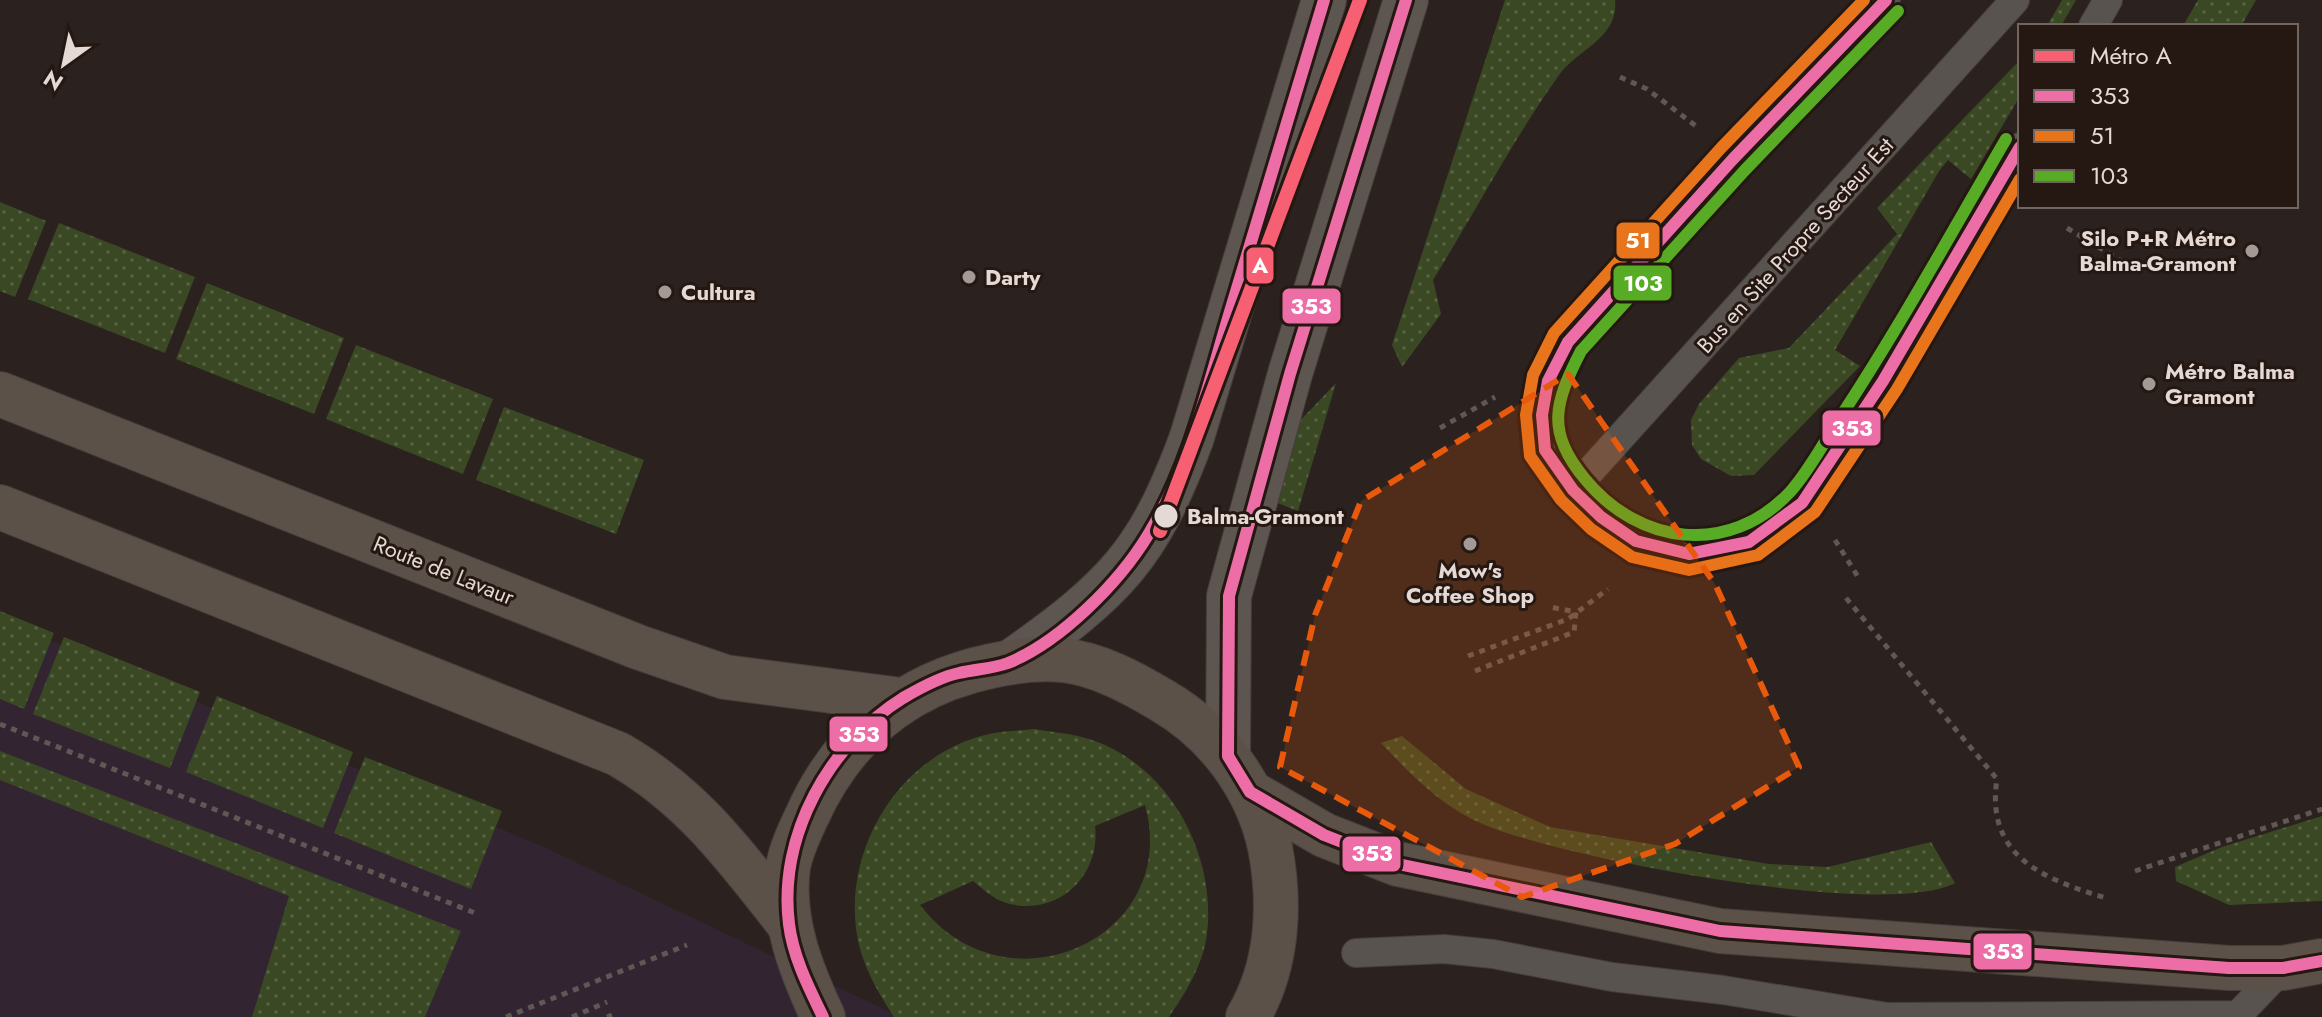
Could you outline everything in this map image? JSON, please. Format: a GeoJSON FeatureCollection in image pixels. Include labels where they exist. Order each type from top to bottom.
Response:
{"type":"FeatureCollection","features":[{"type":"Feature","properties":{"kind":"main road","name":"Route de Lavaur"},"geometry":{"type":"LineString","coordinates":[[0,394],[638,647],[725,677],[901,700]]}},
{"type":"Feature","properties":{"kind":"main road"},"geometry":{"type":"LineString","coordinates":[[0,507],[618,754],[677,793],[737,857],[789,924]]}},
{"type":"Feature","properties":{"kind":"main road"},"geometry":{"type":"LineString","coordinates":[[823,1017],[802,972],[789,924],[788,866],[818,793],[840,756],[867,726],[901,700],[954,674],[1011,662],[1062,660],[1099,669],[1187,714],[1239,774],[1324,835],[1398,864],[1720,931],[2123,962],[2303,964]]}},
{"type":"Feature","properties":{"kind":"main road"},"geometry":{"type":"LineString","coordinates":[[1239,774],[1267,834],[1277,911],[1272,954],[1248,1017]]}},
{"type":"Feature","properties":{"kind":"street"},"geometry":{"type":"LineString","coordinates":[[1011,662],[1083,611],[1116,579],[1152,530],[1172,491],[1197,422],[1324,0]]}},
{"type":"Feature","properties":{"kind":"street"},"geometry":{"type":"LineString","coordinates":[[1239,774],[1229,596],[1303,331],[1406,0]]}},
{"type":"Feature","properties":{"kind":"lane"},"geometry":{"type":"LineString","coordinates":[[1886,0],[1733,159],[1568,342],[1548,381],[1542,415],[1545,450],[1573,490],[1601,517],[1636,541],[1689,554],[1749,542],[1802,503],[1883,381],[2018,150]]}},
{"type":"Feature","properties":{"kind":"lane","name":"Bus en Site Propre Secteur Est"},"geometry":{"type":"LineString","coordinates":[[1573,490],[2015,0]]}},
{"type":"Feature","properties":{"kind":"lane"},"geometry":{"type":"LineString","coordinates":[[2094,24],[2108,0]]}},
{"type":"Feature","properties":{"kind":"lane"},"geometry":{"type":"LineString","coordinates":[[1356,953],[1444,949],[1493,954],[1612,977],[1723,990],[1887,1017],[2238,1015],[2303,964]]}},
{"type":"Feature","properties":{"kind":"path"},"geometry":{"type":"LineString","coordinates":[[1620,77],[1647,89],[1703,130]]}},
{"type":"Feature","properties":{"kind":"path"},"geometry":{"type":"LineString","coordinates":[[2067,228],[2133,268]]}},
{"type":"Feature","properties":{"kind":"path"},"geometry":{"type":"LineString","coordinates":[[1440,428],[1500,395]]}},
{"type":"Feature","properties":{"kind":"path"},"geometry":{"type":"LineString","coordinates":[[1831,533],[1860,580]]}},
{"type":"Feature","properties":{"kind":"path"},"geometry":{"type":"LineString","coordinates":[[1468,656],[1568,619],[1608,589]]}},
{"type":"Feature","properties":{"kind":"path"},"geometry":{"type":"LineString","coordinates":[[1846,598],[1997,779],[1996,820],[2011,851],[2063,885],[2109,899]]}},
{"type":"Feature","properties":{"kind":"path"},"geometry":{"type":"LineString","coordinates":[[1550,607],[1576,612]]}},
{"type":"Feature","properties":{"kind":"path"},"geometry":{"type":"LineString","coordinates":[[1475,671],[1574,632],[1576,612]]}},
{"type":"Feature","properties":{"kind":"path"},"geometry":{"type":"LineString","coordinates":[[0,724],[475,913]]}},
{"type":"Feature","properties":{"kind":"path"},"geometry":{"type":"LineString","coordinates":[[2135,871],[2322,809]]}},
{"type":"Feature","properties":{"kind":"path"},"geometry":{"type":"LineString","coordinates":[[506,1017],[687,945]]}},
{"type":"Feature","properties":{"kind":"path"},"geometry":{"type":"LineString","coordinates":[[572,1017],[607,1002]]}},
{"type":"Feature","properties":{"kind":"highlighted area"},"geometry":{"type":"Polygon","coordinates":[[[1568,374],[1715,584],[1799,767],[1675,844],[1522,897],[1280,767],[1315,615],[1361,501],[1568,374]]]}},
{"type":"Feature","properties":{"kind":"shaded area"},"geometry":{"type":"Polygon","coordinates":[[[0,619],[544,847],[900,1017],[0,1017],[0,619]]]}},
{"type":"Feature","properties":{"kind":"green space"},"geometry":{"type":"Polygon","coordinates":[[[1505,0],[1615,0],[1615,13],[1604,34],[1559,75],[1510,150],[1433,280],[1441,314],[1402,367],[1392,345],[1505,0]]]}},
{"type":"Feature","properties":{"kind":"green space"},"geometry":{"type":"Polygon","coordinates":[[[2062,0],[2076,0],[2062,24],[2048,24],[2062,0]]]}},
{"type":"Feature","properties":{"kind":"green space"},"geometry":{"type":"Polygon","coordinates":[[[2198,0],[2256,0],[2242,24],[2184,24],[2198,0]]]}},
{"type":"Feature","properties":{"kind":"green space"},"geometry":{"type":"Polygon","coordinates":[[[2018,62],[2018,99],[1971,179],[1948,160],[1939,171],[1835,350],[1860,366],[1754,475],[1731,476],[1701,459],[1692,445],[1691,420],[1699,404],[1739,358],[1789,348],[1897,234],[1877,208],[2018,62]]]}},
{"type":"Feature","properties":{"kind":"green space"},"geometry":{"type":"Polygon","coordinates":[[[0,202],[46,221],[15,297],[0,291],[0,202]]]}},
{"type":"Feature","properties":{"kind":"green space"},"geometry":{"type":"Polygon","coordinates":[[[59,223],[195,277],[165,353],[28,299],[59,223]]]}},
{"type":"Feature","properties":{"kind":"green space"},"geometry":{"type":"Polygon","coordinates":[[[207,283],[344,338],[314,414],[176,359],[207,283]]]}},
{"type":"Feature","properties":{"kind":"green space"},"geometry":{"type":"Polygon","coordinates":[[[356,345],[493,399],[463,474],[326,419],[356,345]]]}},
{"type":"Feature","properties":{"kind":"green space"},"geometry":{"type":"Polygon","coordinates":[[[1336,383],[1298,511],[1275,502],[1297,424],[1336,383]]]}},
{"type":"Feature","properties":{"kind":"green space"},"geometry":{"type":"Polygon","coordinates":[[[504,407],[644,460],[616,534],[476,480],[504,407]]]}},
{"type":"Feature","properties":{"kind":"green space"},"geometry":{"type":"Polygon","coordinates":[[[0,611],[54,633],[24,709],[0,699],[0,611]]]}},
{"type":"Feature","properties":{"kind":"green space"},"geometry":{"type":"Polygon","coordinates":[[[64,637],[200,692],[170,768],[33,714],[64,637]]]}},
{"type":"Feature","properties":{"kind":"green space"},"geometry":{"type":"Polygon","coordinates":[[[217,696],[353,752],[323,828],[186,772],[217,696]]]}},
{"type":"Feature","properties":{"kind":"green space"},"geometry":{"type":"Polygon","coordinates":[[[1034,729],[1082,737],[1112,748],[1161,787],[1180,813],[1194,841],[1204,872],[1208,903],[1207,934],[1198,967],[1169,1017],[894,1017],[870,975],[856,928],[855,896],[860,865],[870,836],[885,808],[905,783],[928,762],[955,746],[985,735],[1034,729]],[[1145,805],[1095,826],[1095,844],[1084,875],[1074,888],[1045,904],[1028,906],[1005,903],[973,881],[920,905],[956,938],[997,955],[1039,958],[1079,947],[1113,925],[1138,893],[1149,852],[1145,805]]]}},
{"type":"Feature","properties":{"kind":"green space"},"geometry":{"type":"Polygon","coordinates":[[[1402,736],[1466,789],[1550,827],[1769,864],[1828,867],[1931,842],[1955,883],[1918,892],[1863,894],[1796,890],[1650,868],[1525,838],[1469,818],[1428,790],[1381,743],[1402,736]]]}},
{"type":"Feature","properties":{"kind":"green space"},"geometry":{"type":"Polygon","coordinates":[[[0,751],[461,931],[425,1017],[252,1017],[289,896],[0,780],[0,751]]]}},
{"type":"Feature","properties":{"kind":"green space"},"geometry":{"type":"Polygon","coordinates":[[[365,757],[502,811],[471,889],[334,833],[365,757]]]}},
{"type":"Feature","properties":{"kind":"green space"},"geometry":{"type":"Polygon","coordinates":[[[2322,816],[2322,901],[2229,905],[2176,881],[2175,867],[2222,847],[2322,816]]]}},
{"type":"Feature","properties":{"kind":"metro line","name":"A"},"geometry":{"type":"LineString","coordinates":[[1160,531],[1360,0]]}},
{"type":"Feature","properties":{"kind":"transit line","name":"353"},"geometry":{"type":"LineString","coordinates":[[823,1017],[798,960],[789,924],[788,891],[792,858],[814,795],[852,740],[876,717],[937,680],[1008,663],[1048,641],[1105,591],[1148,535],[1175,483],[1196,428],[1324,0]]}},
{"type":"Feature","properties":{"kind":"transit line","name":"353"},"geometry":{"type":"LineString","coordinates":[[1406,0],[1290,374],[1229,596],[1228,756],[1250,792],[1324,835],[1398,864],[1720,931],[2229,968],[2283,968],[2322,961]]}},
{"type":"Feature","properties":{"kind":"transit line","name":"51"},"geometry":{"type":"LineString","coordinates":[[1864,0],[1721,148],[1554,333],[1533,375],[1526,415],[1530,456],[1561,500],[1591,529],[1632,557],[1689,570],[1758,555],[1815,512],[1897,389],[2018,182]]}},
{"type":"Feature","properties":{"kind":"transit line","name":"353"},"geometry":{"type":"LineString","coordinates":[[1886,0],[1733,159],[1568,342],[1548,381],[1542,415],[1545,450],[1573,490],[1601,517],[1636,541],[1689,554],[1749,542],[1802,503],[1883,381],[2018,150]]}},
{"type":"Feature","properties":{"kind":"transit line","name":"103"},"geometry":{"type":"LineString","coordinates":[[1898,11],[1745,170],[1581,351],[1565,386],[1558,416],[1564,446],[1585,479],[1607,501],[1631,518],[1685,535],[1713,534],[1740,527],[1766,513],[1790,492],[1811,465],[1905,313],[2006,139]]}},
{"type":"Feature","properties":{"kind":"place","name":"Silo P+R Métro Balma-Gramont"},"geometry":{"type":"Point","coordinates":[2252,251]}},
{"type":"Feature","properties":{"kind":"place","name":"Darty"},"geometry":{"type":"Point","coordinates":[969,277]}},
{"type":"Feature","properties":{"kind":"place","name":"Cultura"},"geometry":{"type":"Point","coordinates":[665,292]}},
{"type":"Feature","properties":{"kind":"place","name":"Métro Balma Gramont"},"geometry":{"type":"Point","coordinates":[2149,384]}},
{"type":"Feature","properties":{"kind":"place","name":"Balma-Gramont"},"geometry":{"type":"Point","coordinates":[1166,516]}},
{"type":"Feature","properties":{"kind":"place","name":"Mow's Coffee Shop"},"geometry":{"type":"Point","coordinates":[1470,544]}}]}
